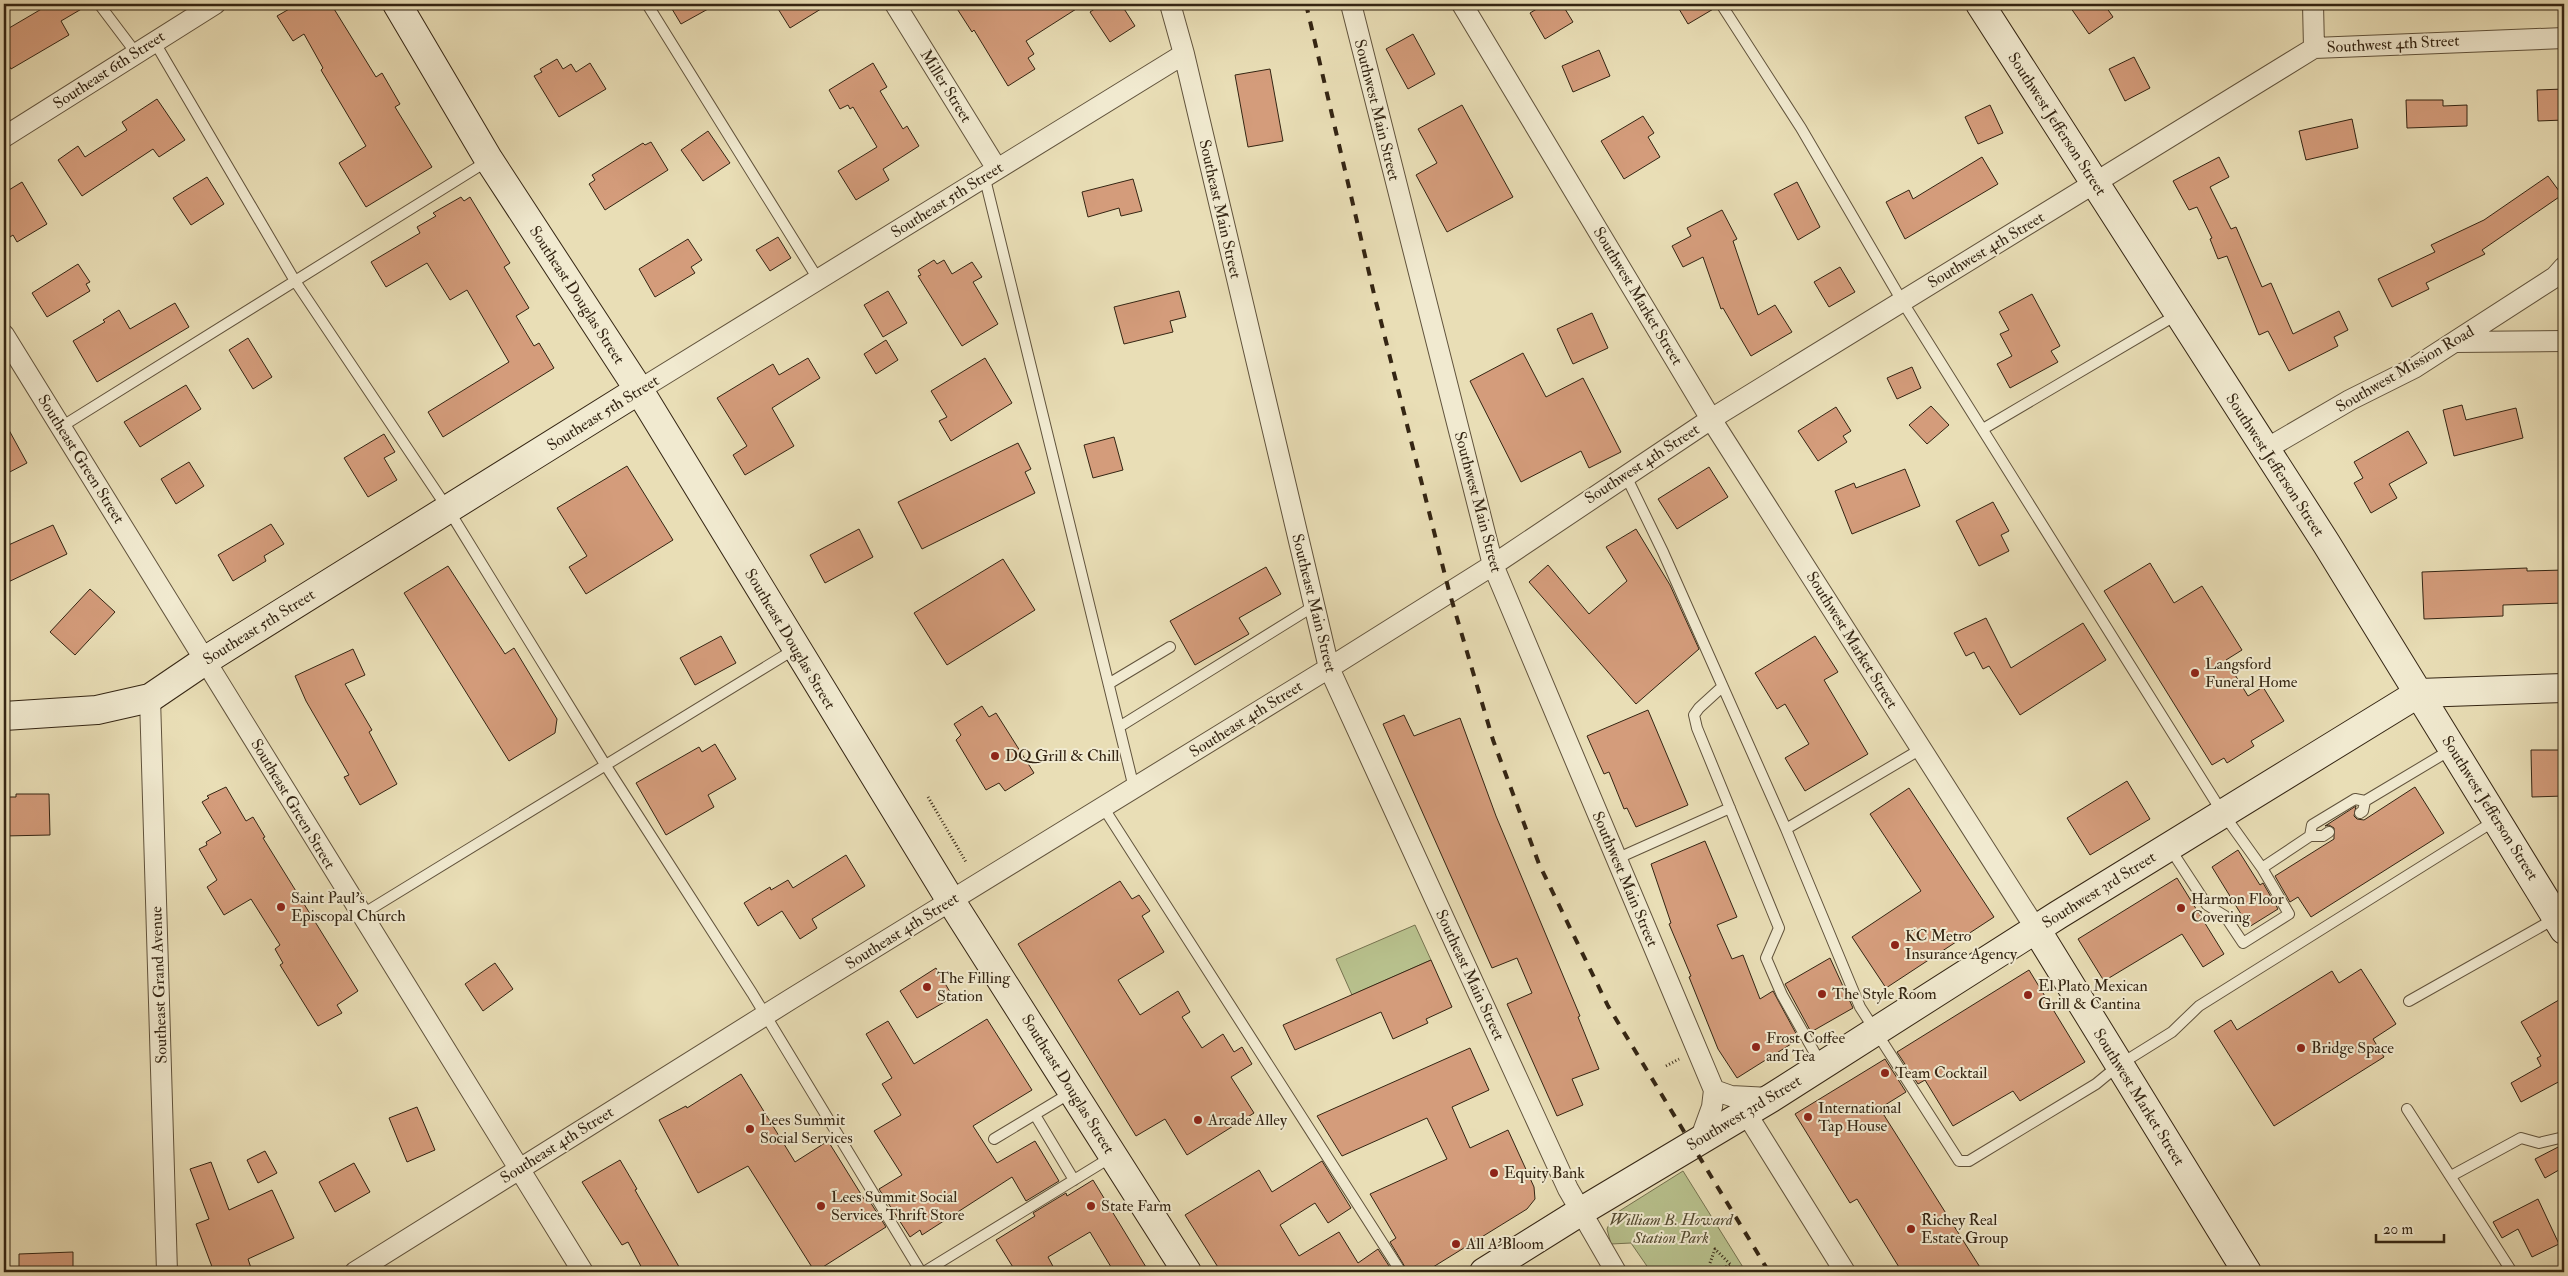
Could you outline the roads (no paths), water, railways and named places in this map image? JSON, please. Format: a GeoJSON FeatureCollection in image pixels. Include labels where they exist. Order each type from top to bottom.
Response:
{"type":"FeatureCollection","features":[{"type":"Feature","properties":{"kind":"street","name":"Southeast 6th Street"},"geometry":{"type":"LineString","coordinates":[[4,137],[154,40],[214,4]]}},
{"type":"Feature","properties":{"kind":"street","name":"Southeast Douglas Street"},"geometry":{"type":"LineString","coordinates":[[397,4],[489,160],[639,390],[795,649],[951,901],[1187,1272]]}},
{"type":"Feature","properties":{"kind":"street","name":"Miller Street"},"geometry":{"type":"LineString","coordinates":[[895,4],[991,174]]}},
{"type":"Feature","properties":{"kind":"street","name":"Southeast Main Street"},"geometry":{"type":"LineString","coordinates":[[1170,4],[1184,54],[1329,668],[1580,1212],[1616,1272]]}},
{"type":"Feature","properties":{"kind":"street","name":"Southwest Main Street"},"geometry":{"type":"LineString","coordinates":[[1350,4],[1493,565],[1714,1090]]}},
{"type":"Feature","properties":{"kind":"street","name":"Southwest Market Street"},"geometry":{"type":"LineString","coordinates":[[1462,4],[1711,418],[2036,929],[2247,1272]]}},
{"type":"Feature","properties":{"kind":"street","name":"Southwest Jefferson Street"},"geometry":{"type":"LineString","coordinates":[[1980,4],[2266,449],[2561,924]]}},
{"type":"Feature","properties":{"kind":"street"},"geometry":{"type":"LineString","coordinates":[[2313,4],[2314,48]]}},
{"type":"Feature","properties":{"kind":"street","name":"Southwest 4th Street"},"geometry":{"type":"LineString","coordinates":[[1449,591],[1493,565],[1625,474],[1711,418],[2314,48],[2564,38]]}},
{"type":"Feature","properties":{"kind":"street","name":"Southeast 5th Street"},"geometry":{"type":"LineString","coordinates":[[4,716],[98,710],[150,698],[206,660],[639,390],[1184,54]]}},
{"type":"Feature","properties":{"kind":"street","name":"Southwest Mission Road"},"geometry":{"type":"LineString","coordinates":[[2266,449],[2350,400],[2414,368],[2555,277],[2564,267]]}},
{"type":"Feature","properties":{"kind":"street","name":"Southeast Green Street"},"geometry":{"type":"LineString","coordinates":[[4,335],[583,1272]]}},
{"type":"Feature","properties":{"kind":"street"},"geometry":{"type":"LineString","coordinates":[[2455,342],[2564,341]]}},
{"type":"Feature","properties":{"kind":"street","name":"Southeast 4th Street"},"geometry":{"type":"LineString","coordinates":[[355,1272],[519,1168],[1329,668],[1449,591]]}},
{"type":"Feature","properties":{"kind":"street","name":"Southwest 3rd Street"},"geometry":{"type":"LineString","coordinates":[[1484,1272],[1580,1212],[1771,1098],[2222,812],[2419,693],[2564,688]]}},
{"type":"Feature","properties":{"kind":"street","name":"Southeast Grand Avenue"},"geometry":{"type":"LineString","coordinates":[[150,698],[167,1272]]}},
{"type":"Feature","properties":{"kind":"street"},"geometry":{"type":"LineString","coordinates":[[1700,1140],[1712,1107],[1714,1090],[1731,1096],[1771,1098]]}},
{"type":"Feature","properties":{"kind":"street"},"geometry":{"type":"LineString","coordinates":[[1746,1113],[1845,1272]]}},
{"type":"Feature","properties":{"kind":"lane"},"geometry":{"type":"LineString","coordinates":[[99,4],[136,53]]}},
{"type":"Feature","properties":{"kind":"lane"},"geometry":{"type":"LineString","coordinates":[[647,4],[818,279]]}},
{"type":"Feature","properties":{"kind":"lane"},"geometry":{"type":"LineString","coordinates":[[1721,4],[1801,128],[1902,301],[2222,812],[2262,868],[2289,914],[2243,943],[2225,916],[2207,905],[2168,846]]}},
{"type":"Feature","properties":{"kind":"lane"},"geometry":{"type":"LineString","coordinates":[[154,40],[295,281],[448,509],[606,766],[766,1015],[923,1272],[1114,1156]]}},
{"type":"Feature","properties":{"kind":"lane"},"geometry":{"type":"LineString","coordinates":[[61,427],[489,160]]}},
{"type":"Feature","properties":{"kind":"lane"},"geometry":{"type":"LineString","coordinates":[[991,174],[1134,788]]}},
{"type":"Feature","properties":{"kind":"lane"},"geometry":{"type":"LineString","coordinates":[[1983,429],[2178,314]]}},
{"type":"Feature","properties":{"kind":"lane"},"geometry":{"type":"LineString","coordinates":[[1625,474],[1663,552],[1786,829],[1860,1007],[1959,1161],[1969,1161],[2096,1084],[2119,1064],[2172,1032],[2199,1006],[2497,820]]}},
{"type":"Feature","properties":{"kind":"lane"},"geometry":{"type":"LineString","coordinates":[[1119,727],[1314,606]]}},
{"type":"Feature","properties":{"kind":"lane"},"geometry":{"type":"LineString","coordinates":[[1110,684],[1170,647]]}},
{"type":"Feature","properties":{"kind":"lane"},"geometry":{"type":"LineString","coordinates":[[361,915],[795,649]]}},
{"type":"Feature","properties":{"kind":"lane"},"geometry":{"type":"LineString","coordinates":[[1722,687],[1694,715],[1697,728],[1779,928],[1766,958],[1782,995],[1822,1065]]}},
{"type":"Feature","properties":{"kind":"lane"},"geometry":{"type":"LineString","coordinates":[[1786,829],[1921,748]]}},
{"type":"Feature","properties":{"kind":"lane"},"geometry":{"type":"LineString","coordinates":[[2310,836],[2312,825],[2355,800],[2365,801],[2453,748]]}},
{"type":"Feature","properties":{"kind":"lane"},"geometry":{"type":"LineString","coordinates":[[2360,813],[2363,810],[2365,801]]}},
{"type":"Feature","properties":{"kind":"lane"},"geometry":{"type":"LineString","coordinates":[[1103,807],[1401,1272]]}},
{"type":"Feature","properties":{"kind":"lane"},"geometry":{"type":"LineString","coordinates":[[1616,859],[1730,808]]}},
{"type":"Feature","properties":{"kind":"lane"},"geometry":{"type":"LineString","coordinates":[[2262,868],[2310,836],[2323,836],[2329,832]]}},
{"type":"Feature","properties":{"kind":"lane"},"geometry":{"type":"LineString","coordinates":[[2410,1001],[2561,924]]}},
{"type":"Feature","properties":{"kind":"lane"},"geometry":{"type":"LineString","coordinates":[[994,1140],[1073,1092]]}},
{"type":"Feature","properties":{"kind":"lane"},"geometry":{"type":"LineString","coordinates":[[2407,1109],[2512,1272]]}},
{"type":"Feature","properties":{"kind":"lane"},"geometry":{"type":"LineString","coordinates":[[1035,1115],[1074,1180]]}},
{"type":"Feature","properties":{"kind":"lane"},"geometry":{"type":"LineString","coordinates":[[2451,1176],[2521,1138],[2539,1143],[2564,1137]]}},
{"type":"Feature","properties":{"kind":"railway"},"geometry":{"type":"LineString","coordinates":[[1306,4],[1374,294],[1449,591],[1493,740],[1539,864],[1608,1006],[1769,1272]]}},
{"type":"Feature","properties":{"kind":"place","name":"Langsford Funeral Home"},"geometry":{"type":"Point","coordinates":[2195,673]}},
{"type":"Feature","properties":{"kind":"place","name":"DQ Grill & Chill"},"geometry":{"type":"Point","coordinates":[995,756]}},
{"type":"Feature","properties":{"kind":"place","name":"Saint Paul's Episcopal Church"},"geometry":{"type":"Point","coordinates":[281,907]}},
{"type":"Feature","properties":{"kind":"place","name":"Harmon Floor Covering"},"geometry":{"type":"Point","coordinates":[2181,908]}},
{"type":"Feature","properties":{"kind":"place","name":"KC Metro Insurance Agency"},"geometry":{"type":"Point","coordinates":[1895,945]}},
{"type":"Feature","properties":{"kind":"place","name":"The Filling Station"},"geometry":{"type":"Point","coordinates":[927,987]}},
{"type":"Feature","properties":{"kind":"place","name":"The Style Room"},"geometry":{"type":"Point","coordinates":[1822,994]}},
{"type":"Feature","properties":{"kind":"place","name":"El Plato Mexican Grill & Cantina"},"geometry":{"type":"Point","coordinates":[2028,995]}},
{"type":"Feature","properties":{"kind":"place","name":"Frost Coffee and Tea"},"geometry":{"type":"Point","coordinates":[1756,1047]}},
{"type":"Feature","properties":{"kind":"place","name":"Bridge Space"},"geometry":{"type":"Point","coordinates":[2301,1048]}},
{"type":"Feature","properties":{"kind":"place","name":"Team Cocktail"},"geometry":{"type":"Point","coordinates":[1885,1073]}},
{"type":"Feature","properties":{"kind":"place","name":"International Tap House"},"geometry":{"type":"Point","coordinates":[1808,1117]}},
{"type":"Feature","properties":{"kind":"place","name":"Arcade Alley"},"geometry":{"type":"Point","coordinates":[1198,1120]}},
{"type":"Feature","properties":{"kind":"place","name":"Lees Summit Social Services"},"geometry":{"type":"Point","coordinates":[750,1129]}},
{"type":"Feature","properties":{"kind":"place","name":"Equity Bank"},"geometry":{"type":"Point","coordinates":[1494,1173]}},
{"type":"Feature","properties":{"kind":"place","name":"Lees Summit Social Services Thrift Store"},"geometry":{"type":"Point","coordinates":[821,1206]}},
{"type":"Feature","properties":{"kind":"place","name":"State Farm"},"geometry":{"type":"Point","coordinates":[1091,1206]}},
{"type":"Feature","properties":{"kind":"place","name":"Richey Real Estate Group"},"geometry":{"type":"Point","coordinates":[1911,1229]}},
{"type":"Feature","properties":{"kind":"place","name":"All A'Bloom"},"geometry":{"type":"Point","coordinates":[1456,1244]}},
{"type":"Feature","properties":{"kind":"park label","name":"William B. Howard Station Park"},"geometry":{"type":"Point","coordinates":[1671,1229]}}]}
